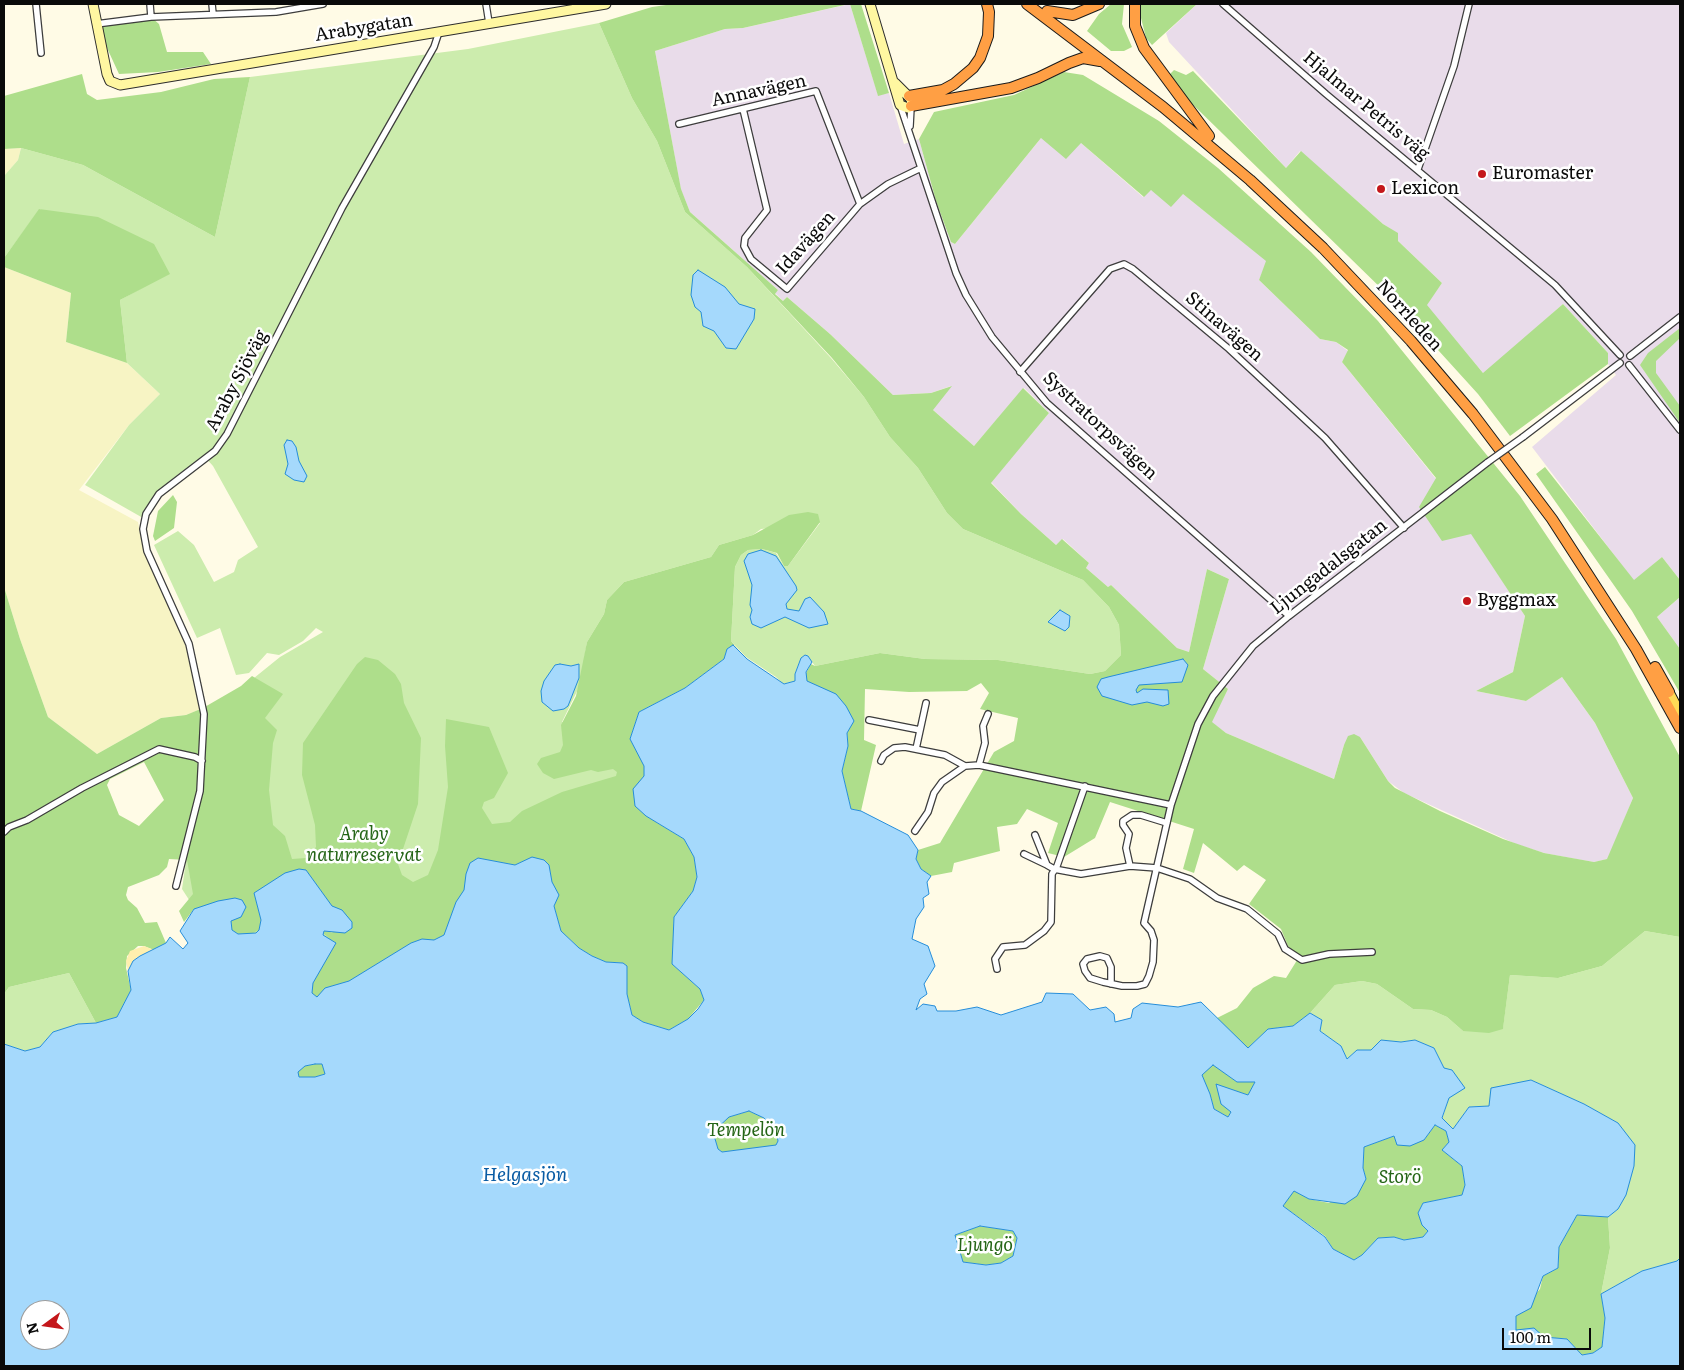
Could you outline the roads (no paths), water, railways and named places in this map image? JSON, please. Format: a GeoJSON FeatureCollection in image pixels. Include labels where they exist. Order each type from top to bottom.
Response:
{"type":"FeatureCollection","features":[{"type":"Feature","properties":{"kind":"highway"},"geometry":{"type":"LineString","coordinates":[[909,101],[943,90],[954,84],[973,68],[980,58],[988,36],[989,12],[987,4]]}},
{"type":"Feature","properties":{"kind":"highway","name":"Norrleden"},"geometry":{"type":"LineString","coordinates":[[1027,4],[1205,141],[1285,212],[1361,287],[1441,375],[1518,472],[1577,554],[1636,649],[1680,728]]}},
{"type":"Feature","properties":{"kind":"highway","name":"Norrleden"},"geometry":{"type":"LineString","coordinates":[[1037,4],[1209,136],[1282,201],[1366,283],[1416,337],[1478,410],[1529,476],[1582,551],[1669,692]]}},
{"type":"Feature","properties":{"kind":"highway"},"geometry":{"type":"LineString","coordinates":[[1047,12],[1073,15],[1099,4]]}},
{"type":"Feature","properties":{"kind":"highway"},"geometry":{"type":"LineString","coordinates":[[1135,4],[1135,26],[1144,48],[1157,69],[1209,136]]}},
{"type":"Feature","properties":{"kind":"highway"},"geometry":{"type":"LineString","coordinates":[[909,101],[1011,88],[1083,58],[1090,58],[1107,64]]}},
{"type":"Feature","properties":{"kind":"main road","name":"Norrleden"},"geometry":{"type":"LineString","coordinates":[[1669,692],[1680,713]]}},
{"type":"Feature","properties":{"kind":"street"},"geometry":{"type":"LineString","coordinates":[[36,4],[41,53]]}},
{"type":"Feature","properties":{"kind":"street"},"geometry":{"type":"LineString","coordinates":[[93,4],[96,24],[151,17],[276,12],[322,4]]}},
{"type":"Feature","properties":{"kind":"street"},"geometry":{"type":"LineString","coordinates":[[150,4],[151,17]]}},
{"type":"Feature","properties":{"kind":"street"},"geometry":{"type":"LineString","coordinates":[[212,4],[213,14]]}},
{"type":"Feature","properties":{"kind":"street"},"geometry":{"type":"LineString","coordinates":[[486,4],[489,23]]}},
{"type":"Feature","properties":{"kind":"street","name":"Arabygatan"},"geometry":{"type":"LineString","coordinates":[[96,24],[107,74],[115,83],[126,84],[606,4]]}},
{"type":"Feature","properties":{"kind":"street","name":"Systratorpsvägen"},"geometry":{"type":"LineString","coordinates":[[870,4],[900,105],[912,136],[947,250],[966,295],[992,337],[1047,403],[1289,616]]}},
{"type":"Feature","properties":{"kind":"street","name":"Hjalmar Petris väg"},"geometry":{"type":"LineString","coordinates":[[1226,4],[1326,94],[1555,285],[1620,355]]}},
{"type":"Feature","properties":{"kind":"street"},"geometry":{"type":"LineString","coordinates":[[1418,169],[1454,66],[1469,4]]}},
{"type":"Feature","properties":{"kind":"street","name":"Araby Sjöväg"},"geometry":{"type":"LineString","coordinates":[[176,886],[200,791],[204,714],[192,653],[148,552],[143,529],[146,514],[159,494],[214,451],[227,434],[342,208],[434,47],[439,32]]}},
{"type":"Feature","properties":{"kind":"street","name":"Systratorpsvägen"},"geometry":{"type":"LineString","coordinates":[[895,83],[909,101],[912,136]]}},
{"type":"Feature","properties":{"kind":"street","name":"Annavägen"},"geometry":{"type":"LineString","coordinates":[[679,124],[816,91],[860,204]]}},
{"type":"Feature","properties":{"kind":"street"},"geometry":{"type":"LineString","coordinates":[[900,105],[904,109],[909,101]]}},
{"type":"Feature","properties":{"kind":"street","name":"Idavägen"},"geometry":{"type":"LineString","coordinates":[[743,109],[767,210],[745,238],[744,246],[751,259],[787,289],[860,204],[888,184],[921,168]]}},
{"type":"Feature","properties":{"kind":"street","name":"Stinavägen"},"geometry":{"type":"LineString","coordinates":[[1020,372],[1110,269],[1124,264],[1133,269],[1229,349],[1325,438],[1404,528]]}},
{"type":"Feature","properties":{"kind":"street"},"geometry":{"type":"LineString","coordinates":[[1630,356],[1680,317]]}},
{"type":"Feature","properties":{"kind":"street"},"geometry":{"type":"LineString","coordinates":[[1629,365],[1624,366],[1620,364],[1620,355],[1625,353],[1630,356]]}},
{"type":"Feature","properties":{"kind":"street"},"geometry":{"type":"LineString","coordinates":[[1629,365],[1631,362],[1630,356]]}},
{"type":"Feature","properties":{"kind":"street","name":"Ljungadalsgatan"},"geometry":{"type":"LineString","coordinates":[[1111,984],[1111,967],[1107,958],[1100,956],[1087,959],[1084,964],[1090,978],[1111,984],[1137,986],[1144,984],[1149,976],[1153,962],[1154,940],[1151,931],[1144,923],[1171,806],[1198,724],[1213,696],[1253,646],[1488,462],[1620,364]]}},
{"type":"Feature","properties":{"kind":"street"},"geometry":{"type":"LineString","coordinates":[[1629,365],[1680,430]]}},
{"type":"Feature","properties":{"kind":"street"},"geometry":{"type":"LineString","coordinates":[[916,749],[926,703]]}},
{"type":"Feature","properties":{"kind":"street"},"geometry":{"type":"LineString","coordinates":[[979,765],[985,743],[983,726],[988,714]]}},
{"type":"Feature","properties":{"kind":"street"},"geometry":{"type":"LineString","coordinates":[[869,720],[920,730]]}},
{"type":"Feature","properties":{"kind":"street"},"geometry":{"type":"LineString","coordinates":[[5,828],[27,820],[159,748],[195,757],[202,761]]}},
{"type":"Feature","properties":{"kind":"street"},"geometry":{"type":"LineString","coordinates":[[881,761],[884,755],[894,748],[916,749],[944,755],[965,766]]}},
{"type":"Feature","properties":{"kind":"street"},"geometry":{"type":"LineString","coordinates":[[915,831],[928,812],[934,793],[942,782],[965,766],[979,765],[1085,786],[1171,806]]}},
{"type":"Feature","properties":{"kind":"street"},"geometry":{"type":"LineString","coordinates":[[997,969],[995,959],[1003,947],[1025,944],[1044,931],[1051,922],[1051,881],[1054,869],[1057,866],[1085,786]]}},
{"type":"Feature","properties":{"kind":"street"},"geometry":{"type":"LineString","coordinates":[[1130,866],[1126,855],[1130,834],[1123,825],[1123,821],[1132,815],[1167,824]]}},
{"type":"Feature","properties":{"kind":"street"},"geometry":{"type":"LineString","coordinates":[[1035,835],[1047,865]]}},
{"type":"Feature","properties":{"kind":"street"},"geometry":{"type":"LineString","coordinates":[[1024,854],[1054,869],[1080,874],[1130,866],[1157,868],[1190,879],[1216,898],[1247,909],[1278,934],[1285,949],[1302,960],[1329,954],[1352,955],[1372,952]]}},
{"type":"Feature","properties":{"kind":"water"},"geometry":{"type":"Polygon","coordinates":[[[698,270],[725,287],[739,304],[755,309],[754,319],[736,349],[726,348],[714,331],[703,326],[701,312],[695,307],[691,295],[693,275],[698,270]]]}},
{"type":"Feature","properties":{"kind":"water"},"geometry":{"type":"Polygon","coordinates":[[[287,440],[292,441],[296,447],[299,461],[307,476],[304,482],[294,480],[285,474],[288,464],[284,445],[287,440]]]}},
{"type":"Feature","properties":{"kind":"water"},"geometry":{"type":"Polygon","coordinates":[[[761,550],[776,556],[796,586],[797,590],[786,604],[787,609],[799,611],[805,599],[810,597],[824,612],[828,624],[809,628],[785,617],[761,628],[752,624],[750,605],[752,585],[744,561],[748,554],[761,550]]]}},
{"type":"Feature","properties":{"kind":"water"},"geometry":{"type":"Polygon","coordinates":[[[1060,610],[1070,616],[1069,627],[1065,631],[1048,622],[1060,610]]]}},
{"type":"Feature","properties":{"kind":"water","name":"Helgasjön"},"geometry":{"type":"Polygon","coordinates":[[[733,645],[747,659],[784,684],[795,681],[795,674],[801,658],[805,655],[808,656],[812,662],[806,672],[807,681],[836,694],[846,706],[854,721],[847,733],[848,746],[842,771],[851,809],[861,811],[908,835],[918,850],[916,859],[921,869],[931,876],[927,882],[929,894],[923,898],[924,907],[916,919],[912,939],[928,946],[935,966],[924,984],[927,994],[920,999],[916,1010],[923,1004],[935,1006],[937,1011],[956,1011],[977,1007],[1001,1015],[1042,1002],[1046,993],[1073,994],[1090,1010],[1106,1007],[1114,1014],[1115,1022],[1131,1018],[1133,1009],[1142,1003],[1178,1007],[1201,1002],[1248,1048],[1268,1029],[1293,1026],[1310,1013],[1322,1020],[1320,1031],[1341,1046],[1347,1059],[1357,1050],[1371,1050],[1381,1040],[1401,1042],[1415,1040],[1434,1048],[1444,1068],[1452,1070],[1465,1088],[1449,1098],[1442,1118],[1453,1129],[1469,1107],[1489,1106],[1491,1088],[1531,1080],[1584,1104],[1618,1123],[1635,1145],[1634,1166],[1626,1195],[1618,1209],[1608,1217],[1577,1215],[1559,1247],[1558,1268],[1543,1276],[1531,1308],[1516,1316],[1516,1330],[1534,1328],[1544,1337],[1567,1339],[1582,1355],[1593,1353],[1602,1347],[1605,1318],[1601,1294],[1642,1271],[1677,1261],[1680,1258],[1680,1366],[4,1366],[4,1044],[25,1051],[40,1047],[53,1032],[78,1024],[96,1023],[117,1017],[131,990],[128,971],[133,961],[166,943],[170,937],[183,949],[188,943],[180,931],[194,909],[218,901],[235,898],[242,900],[246,907],[241,917],[231,921],[232,930],[238,934],[256,933],[259,930],[261,920],[254,893],[285,873],[299,869],[306,870],[332,906],[342,910],[352,922],[352,928],[345,933],[324,931],[323,935],[336,943],[313,983],[312,993],[317,997],[325,988],[349,981],[411,943],[422,939],[434,940],[444,935],[456,902],[464,890],[466,874],[470,863],[478,858],[515,865],[532,857],[544,860],[549,865],[552,882],[559,895],[554,906],[561,931],[579,948],[592,956],[606,962],[623,963],[627,966],[627,994],[632,1015],[643,1022],[669,1030],[688,1019],[704,1000],[700,989],[672,964],[674,917],[693,891],[697,877],[694,857],[684,839],[646,816],[635,806],[633,789],[644,776],[644,766],[630,739],[639,712],[685,688],[724,659],[727,649],[733,645]],[[322,1064],[305,1066],[298,1072],[299,1077],[315,1077],[325,1074],[322,1064]],[[1213,1065],[1202,1075],[1214,1109],[1228,1117],[1231,1112],[1221,1104],[1216,1084],[1248,1095],[1255,1082],[1237,1082],[1213,1065]],[[749,1111],[729,1117],[713,1132],[718,1149],[722,1152],[776,1145],[778,1141],[776,1131],[764,1118],[749,1111]],[[1435,1125],[1424,1140],[1410,1146],[1397,1145],[1394,1136],[1364,1147],[1363,1168],[1366,1179],[1357,1196],[1345,1204],[1309,1199],[1294,1191],[1283,1206],[1325,1237],[1333,1249],[1354,1260],[1362,1255],[1378,1238],[1394,1237],[1404,1240],[1423,1237],[1428,1231],[1422,1225],[1418,1213],[1423,1203],[1462,1195],[1465,1185],[1462,1166],[1442,1150],[1449,1142],[1446,1131],[1435,1125]],[[980,1226],[955,1235],[963,1262],[986,1265],[1001,1263],[1013,1256],[1017,1238],[1013,1231],[980,1226]]]}},
{"type":"Feature","properties":{"kind":"water"},"geometry":{"type":"Polygon","coordinates":[[[1183,659],[1188,665],[1182,682],[1139,685],[1136,690],[1137,693],[1143,689],[1168,690],[1169,704],[1163,706],[1147,702],[1132,705],[1102,696],[1097,687],[1101,679],[1183,659]]]}},
{"type":"Feature","properties":{"kind":"water"},"geometry":{"type":"Polygon","coordinates":[[[579,664],[579,678],[568,706],[564,709],[553,711],[542,702],[541,691],[544,681],[555,665],[571,666],[579,664]]]}},
{"type":"Feature","properties":{"kind":"place","name":"Euromaster"},"geometry":{"type":"Point","coordinates":[1482,174]}},
{"type":"Feature","properties":{"kind":"place","name":"Lexicon"},"geometry":{"type":"Point","coordinates":[1381,189]}},
{"type":"Feature","properties":{"kind":"place","name":"Byggmax"},"geometry":{"type":"Point","coordinates":[1467,601]}},
{"type":"Feature","properties":{"kind":"park label","name":"Araby naturreservat"},"geometry":{"type":"Point","coordinates":[364,845]}},
{"type":"Feature","properties":{"kind":"park label","name":"Tempelön"},"geometry":{"type":"Point","coordinates":[746,1131]}},
{"type":"Feature","properties":{"kind":"park label","name":"Storö"},"geometry":{"type":"Point","coordinates":[1400,1178]}},
{"type":"Feature","properties":{"kind":"park label","name":"Ljungö"},"geometry":{"type":"Point","coordinates":[985,1246]}}]}
